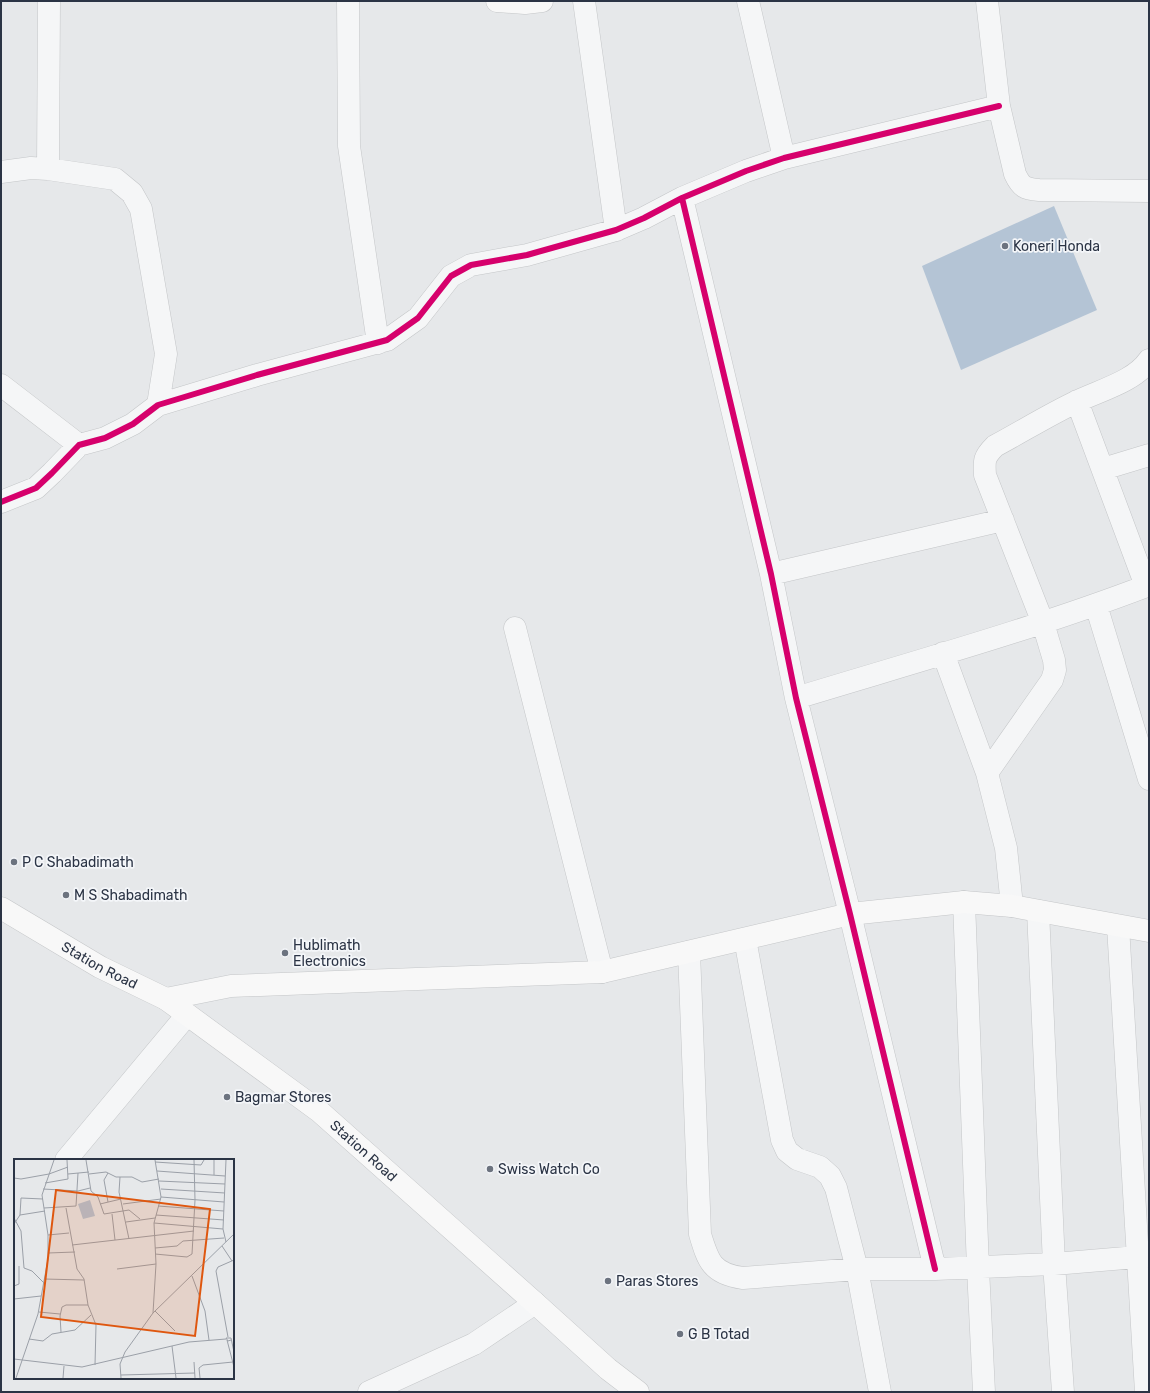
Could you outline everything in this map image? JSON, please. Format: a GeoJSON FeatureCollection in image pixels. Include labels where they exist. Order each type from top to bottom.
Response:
{"type":"FeatureCollection","features":[{"type":"Feature","properties":{"kind":"street"},"geometry":{"type":"LineString","coordinates":[[48,169],[49,1]]}},
{"type":"Feature","properties":{"kind":"street"},"geometry":{"type":"LineString","coordinates":[[348,1],[349,146],[378,343]]}},
{"type":"Feature","properties":{"kind":"street"},"geometry":{"type":"LineString","coordinates":[[497,1],[525,3],[542,1]]}},
{"type":"Feature","properties":{"kind":"street"},"geometry":{"type":"LineString","coordinates":[[584,1],[616,230]]}},
{"type":"Feature","properties":{"kind":"street"},"geometry":{"type":"LineString","coordinates":[[748,1],[784,158]]}},
{"type":"Feature","properties":{"kind":"street"},"geometry":{"type":"LineString","coordinates":[[987,1],[999,106],[1015,174],[1019,183],[1027,189],[1039,190],[1149,191]]}},
{"type":"Feature","properties":{"kind":"street"},"geometry":{"type":"LineString","coordinates":[[1,502],[36,488],[79,445],[105,438],[132,424],[158,404],[257,375],[388,340],[418,318],[451,276],[471,265],[527,254],[616,230],[644,218],[682,198],[746,171],[784,158],[999,106]]}},
{"type":"Feature","properties":{"kind":"street"},"geometry":{"type":"LineString","coordinates":[[1,172],[31,168],[48,169],[115,179],[132,193],[141,209],[166,354],[158,404]]}},
{"type":"Feature","properties":{"kind":"street"},"geometry":{"type":"LineString","coordinates":[[682,198],[771,574],[796,698],[850,914],[935,1270]]}},
{"type":"Feature","properties":{"kind":"street"},"geometry":{"type":"LineString","coordinates":[[987,773],[1052,680],[1055,670],[1054,660],[1043,623],[985,475],[987,454],[995,446],[1078,401],[1134,375],[1144,368],[1149,360]]}},
{"type":"Feature","properties":{"kind":"street"},"geometry":{"type":"LineString","coordinates":[[1,386],[79,445]]}},
{"type":"Feature","properties":{"kind":"street"},"geometry":{"type":"LineString","coordinates":[[796,698],[1043,623],[1148,586],[1102,469],[1078,401]]}},
{"type":"Feature","properties":{"kind":"street"},"geometry":{"type":"LineString","coordinates":[[1102,469],[1149,455]]}},
{"type":"Feature","properties":{"kind":"street"},"geometry":{"type":"LineString","coordinates":[[771,574],[1003,520]]}},
{"type":"Feature","properties":{"kind":"street"},"geometry":{"type":"LineString","coordinates":[[1096,605],[1149,779]]}},
{"type":"Feature","properties":{"kind":"street"},"geometry":{"type":"LineString","coordinates":[[515,628],[602,972]]}},
{"type":"Feature","properties":{"kind":"street"},"geometry":{"type":"LineString","coordinates":[[943,653],[987,773],[1006,848],[1012,906]]}},
{"type":"Feature","properties":{"kind":"street"},"geometry":{"type":"LineString","coordinates":[[166,999],[231,986],[602,972],[850,914],[964,902],[1012,906],[1149,931]]}},
{"type":"Feature","properties":{"kind":"street"},"geometry":{"type":"LineString","coordinates":[[964,902],[984,1392]]}},
{"type":"Feature","properties":{"kind":"street","name":"Station Road"},"geometry":{"type":"LineString","coordinates":[[1,908],[100,967],[166,999],[319,1111],[608,1370],[638,1392]]}},
{"type":"Feature","properties":{"kind":"street"},"geometry":{"type":"LineString","coordinates":[[1038,911],[1054,1264],[1063,1392]]}},
{"type":"Feature","properties":{"kind":"street"},"geometry":{"type":"LineString","coordinates":[[1118,926],[1144,1256],[1146,1392]]}},
{"type":"Feature","properties":{"kind":"street"},"geometry":{"type":"LineString","coordinates":[[745,939],[782,1140],[788,1151],[797,1159],[820,1167],[830,1176],[836,1188],[857,1269],[880,1392]]}},
{"type":"Feature","properties":{"kind":"street"},"geometry":{"type":"LineString","coordinates":[[689,952],[700,1234],[707,1257],[717,1269],[729,1276],[743,1278],[857,1269],[935,1270],[1054,1264],[1144,1256]]}},
{"type":"Feature","properties":{"kind":"street"},"geometry":{"type":"LineString","coordinates":[[67,1159],[186,1015]]}},
{"type":"Feature","properties":{"kind":"street"},"geometry":{"type":"LineString","coordinates":[[369,1392],[474,1344],[535,1303]]}},
{"type":"Feature","properties":{"kind":"water"},"geometry":{"type":"Polygon","coordinates":[[[1054,206],[1097,310],[961,370],[922,266],[1054,206]]]}},
{"type":"Feature","properties":{"kind":"cycle path"},"geometry":{"type":"LineString","coordinates":[[1,502],[36,488],[79,445],[105,438],[133,424],[158,405],[257,375],[387,340],[418,318],[451,276],[471,265],[527,255],[616,230],[644,218],[682,198],[746,171],[784,158],[999,106]]}},
{"type":"Feature","properties":{"kind":"cycle path"},"geometry":{"type":"LineString","coordinates":[[682,198],[771,574],[796,698],[850,914],[935,1269]]}},
{"type":"Feature","properties":{"kind":"place","name":"Koneri Honda"},"geometry":{"type":"Point","coordinates":[1005,246]}},
{"type":"Feature","properties":{"kind":"place","name":"P C Shabadimath"},"geometry":{"type":"Point","coordinates":[14,862]}},
{"type":"Feature","properties":{"kind":"place","name":"M S Shabadimath"},"geometry":{"type":"Point","coordinates":[66,895]}},
{"type":"Feature","properties":{"kind":"place","name":"Hublimath Electronics"},"geometry":{"type":"Point","coordinates":[285,953]}},
{"type":"Feature","properties":{"kind":"place","name":"Bagmar Stores"},"geometry":{"type":"Point","coordinates":[227,1097]}},
{"type":"Feature","properties":{"kind":"place","name":"Swiss Watch Co"},"geometry":{"type":"Point","coordinates":[490,1169]}},
{"type":"Feature","properties":{"kind":"place","name":"Paras Stores"},"geometry":{"type":"Point","coordinates":[608,1281]}},
{"type":"Feature","properties":{"kind":"place","name":"G B Totad"},"geometry":{"type":"Point","coordinates":[680,1334]}}]}
